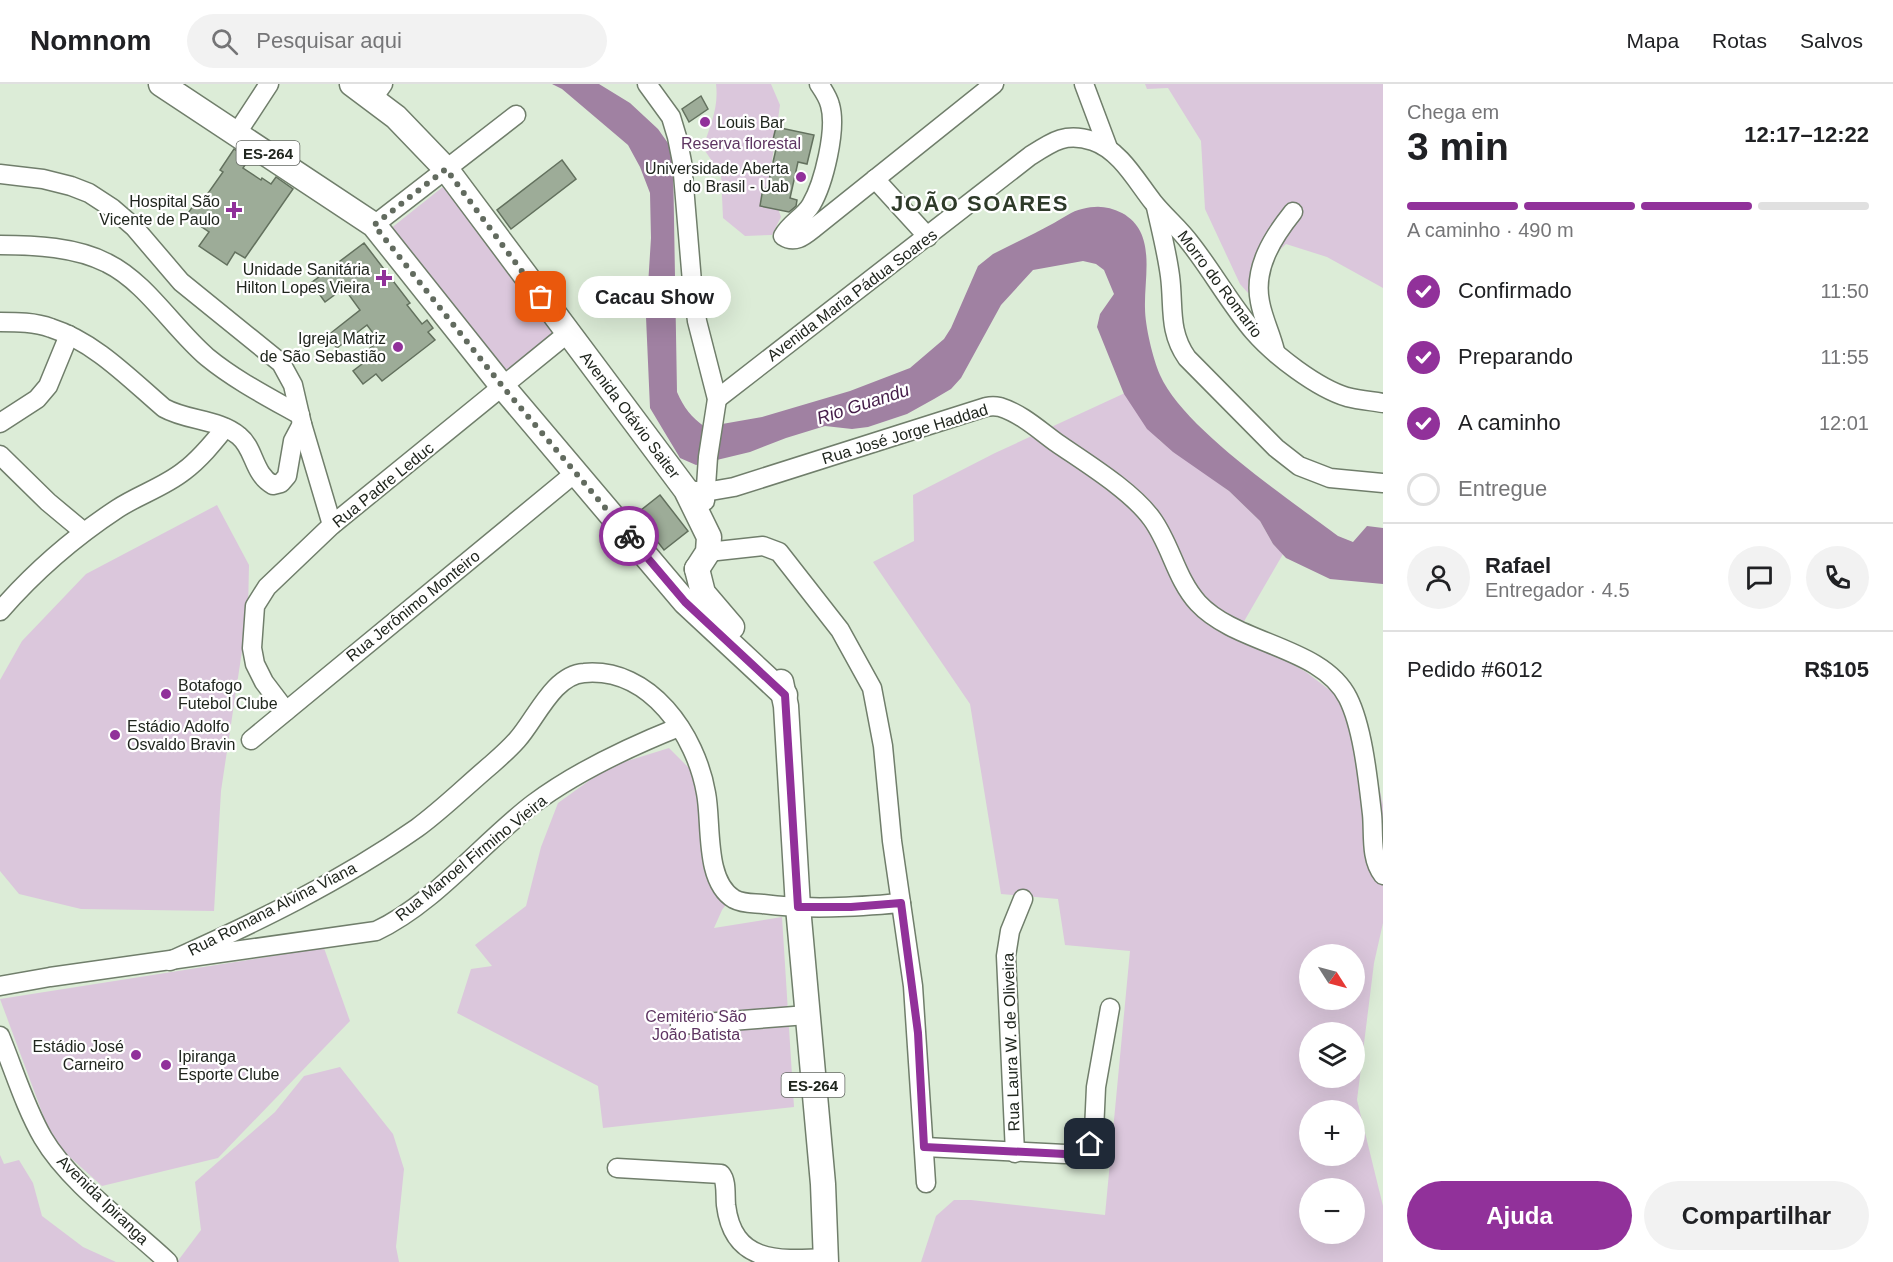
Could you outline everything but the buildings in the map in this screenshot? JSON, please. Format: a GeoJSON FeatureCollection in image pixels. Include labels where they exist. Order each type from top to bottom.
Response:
{"type":"FeatureCollection","features":[{"type":"Feature","properties":{"kind":"main road","name":"ES-264"},"geometry":{"type":"LineString","coordinates":[[161,84],[374,225],[503,387],[685,602],[785,695]]}},
{"type":"Feature","properties":{"kind":"main road","name":"ES-264"},"geometry":{"type":"LineString","coordinates":[[352,84],[378,91],[407,128],[446,169],[568,333]]}},
{"type":"Feature","properties":{"kind":"main road","name":"Avenida Otávio Saiter"},"geometry":{"type":"LineString","coordinates":[[568,333],[694,493]]}},
{"type":"Feature","properties":{"kind":"main road","name":"ES-264"},"geometry":{"type":"LineString","coordinates":[[694,493],[708,537],[702,560],[703,593],[770,664],[781,682],[785,695],[798,907],[823,1184],[826,1260]]}},
{"type":"Feature","properties":{"kind":"main road"},"geometry":{"type":"LineString","coordinates":[[654,564],[675,570],[702,560]]}},
{"type":"Feature","properties":{"kind":"street"},"geometry":{"type":"LineString","coordinates":[[237,133],[269,84]]}},
{"type":"Feature","properties":{"kind":"street"},"geometry":{"type":"LineString","coordinates":[[647,84],[671,117],[677,137],[682,162],[697,321],[717,399],[708,457],[694,493]]}},
{"type":"Feature","properties":{"kind":"street"},"geometry":{"type":"LineString","coordinates":[[819,84],[830,105],[832,121],[823,173],[811,205],[783,236],[791,240],[798,239],[994,84]]}},
{"type":"Feature","properties":{"kind":"street"},"geometry":{"type":"LineString","coordinates":[[1084,84],[1108,148],[1156,207],[1171,280],[1173,326],[1187,358],[1276,448],[1299,466],[1330,478],[1383,483]]}},
{"type":"Feature","properties":{"kind":"street"},"geometry":{"type":"LineString","coordinates":[[374,225],[516,115]]}},
{"type":"Feature","properties":{"kind":"street","name":"Avenida Maria Pádua Soares"},"geometry":{"type":"LineString","coordinates":[[717,399],[1053,141],[1068,137],[1084,139],[1108,148]]}},
{"type":"Feature","properties":{"kind":"street"},"geometry":{"type":"LineString","coordinates":[[0,174],[44,179],[71,186],[89,193],[112,208],[134,227],[181,282],[281,363],[293,385],[332,525]]}},
{"type":"Feature","properties":{"kind":"street"},"geometry":{"type":"LineString","coordinates":[[875,179],[928,237]]}},
{"type":"Feature","properties":{"kind":"street","name":"Morro do Romario"},"geometry":{"type":"LineString","coordinates":[[1156,207],[1189,240],[1254,332],[1275,353],[1344,396],[1383,403]]}},
{"type":"Feature","properties":{"kind":"street"},"geometry":{"type":"LineString","coordinates":[[1275,353],[1262,312],[1258,281],[1268,250],[1293,212]]}},
{"type":"Feature","properties":{"kind":"street"},"geometry":{"type":"LineString","coordinates":[[0,245],[73,251],[108,263],[131,280],[207,357],[231,375],[301,419]]}},
{"type":"Feature","properties":{"kind":"street"},"geometry":{"type":"LineString","coordinates":[[0,322],[28,323],[49,327],[69,335],[97,352],[165,408],[176,414],[225,428],[239,435],[246,444],[261,476],[269,483],[276,484],[286,476],[293,441],[301,419]]}},
{"type":"Feature","properties":{"kind":"street","name":"Rua Padre Leduc"},"geometry":{"type":"LineString","coordinates":[[286,711],[264,682],[255,664],[252,648],[255,606],[267,587],[332,525],[568,333]]}},
{"type":"Feature","properties":{"kind":"street"},"geometry":{"type":"LineString","coordinates":[[0,423],[37,399],[48,386],[69,335]]}},
{"type":"Feature","properties":{"kind":"street","name":"Rua José Jorge Haddad"},"geometry":{"type":"LineString","coordinates":[[694,493],[734,487],[986,407],[996,406],[1025,419],[1084,460],[1136,502],[1152,519],[1190,594],[1208,612],[1231,627],[1307,661],[1324,671],[1343,689],[1359,730],[1372,813],[1376,861],[1383,875]]}},
{"type":"Feature","properties":{"kind":"street"},"geometry":{"type":"LineString","coordinates":[[0,611],[26,581],[84,532],[119,508],[182,473],[201,456],[225,428]]}},
{"type":"Feature","properties":{"kind":"street"},"geometry":{"type":"LineString","coordinates":[[0,455],[48,502],[84,532]]}},
{"type":"Feature","properties":{"kind":"street","name":"Rua Jerônimo Monteiro"},"geometry":{"type":"LineString","coordinates":[[252,740],[575,473]]}},
{"type":"Feature","properties":{"kind":"street"},"geometry":{"type":"LineString","coordinates":[[702,560],[763,546],[779,552],[840,630],[866,674],[876,704],[883,746],[918,1033],[926,1183]]}},
{"type":"Feature","properties":{"kind":"street","name":"Rua Romana Alvina Viana"},"geometry":{"type":"LineString","coordinates":[[170,961],[236,931],[316,890],[418,826],[517,741],[554,691],[576,673],[604,673],[643,688],[658,699],[680,727],[694,750],[706,790],[712,854],[717,876],[722,887],[729,894],[742,902],[798,907],[851,907],[901,903]]}},
{"type":"Feature","properties":{"kind":"street","name":"Rua Manoel Firmino Vieira"},"geometry":{"type":"LineString","coordinates":[[0,986],[362,934],[383,928],[425,899],[535,803],[635,745],[680,727]]}},
{"type":"Feature","properties":{"kind":"street","name":"Rua Laura W. de Oliveira"},"geometry":{"type":"LineString","coordinates":[[1015,1153],[1006,956],[1010,931],[1023,899]]}},
{"type":"Feature","properties":{"kind":"street"},"geometry":{"type":"LineString","coordinates":[[924,1147],[1015,1153],[1065,1154],[1082,1151],[1090,1144],[1094,1131],[1096,1086],[1110,1008]]}},
{"type":"Feature","properties":{"kind":"street"},"geometry":{"type":"LineString","coordinates":[[680,1025],[807,1015]]}},
{"type":"Feature","properties":{"kind":"street","name":"Avenida Ipiranga"},"geometry":{"type":"LineString","coordinates":[[0,1036],[34,1119],[55,1155],[89,1190],[168,1262]]}},
{"type":"Feature","properties":{"kind":"street"},"geometry":{"type":"LineString","coordinates":[[617,1168],[722,1174],[725,1179],[726,1208],[731,1229],[748,1254],[766,1261],[826,1260]]}},
{"type":"Feature","properties":{"kind":"green space","name":"Reserva florestal"},"geometry":{"type":"Polygon","coordinates":[[[716,84],[771,84],[780,105],[771,168],[773,194],[781,217],[772,235],[745,236],[723,218],[721,174],[703,148],[715,109],[716,84]]]}},
{"type":"Feature","properties":{"kind":"green space"},"geometry":{"type":"Polygon","coordinates":[[[1145,84],[1383,84],[1383,288],[1327,257],[1286,244],[1268,261],[1263,280],[1248,293],[1240,284],[1205,209],[1201,141],[1168,88],[1147,89],[1145,84]]]}},
{"type":"Feature","properties":{"kind":"green space"},"geometry":{"type":"Polygon","coordinates":[[[444,186],[557,332],[505,374],[390,229],[444,186]]]}},
{"type":"Feature","properties":{"kind":"green space"},"geometry":{"type":"Polygon","coordinates":[[[1125,393],[1159,440],[1229,491],[1260,521],[1273,544],[1283,554],[1235,637],[1271,652],[1306,672],[1348,704],[1375,768],[1383,805],[1383,923],[1374,963],[1365,1036],[1365,1022],[1299,1022],[1299,1088],[1358,1088],[1357,1100],[1299,1100],[1299,1166],[1365,1166],[1365,1133],[1383,1206],[1383,1262],[921,1262],[936,1216],[954,1200],[1105,1215],[1130,951],[1065,945],[1058,899],[1001,894],[970,704],[873,562],[914,541],[913,495],[995,453],[1125,393]]]}},
{"type":"Feature","properties":{"kind":"green space","name":"Estádio Adolfo Osvaldo Bravin"},"geometry":{"type":"Polygon","coordinates":[[[217,505],[249,565],[248,611],[221,791],[214,911],[81,909],[19,894],[0,871],[0,680],[22,641],[86,574],[217,505]]]}},
{"type":"Feature","properties":{"kind":"green space","name":"Cemitério São João Batista"},"geometry":{"type":"Polygon","coordinates":[[[669,748],[689,768],[708,810],[730,899],[714,928],[782,917],[794,1107],[603,1128],[598,1086],[457,1013],[471,969],[492,966],[475,945],[526,906],[541,847],[558,803],[608,767],[669,748]]]}},
{"type":"Feature","properties":{"kind":"green space","name":"Ipiranga Esporte Clube"},"geometry":{"type":"Polygon","coordinates":[[[324,948],[350,1021],[218,1158],[102,1186],[53,1142],[0,999],[324,948]]]}},
{"type":"Feature","properties":{"kind":"green space"},"geometry":{"type":"Polygon","coordinates":[[[340,1067],[393,1134],[404,1169],[396,1247],[399,1262],[177,1262],[201,1230],[195,1182],[275,1112],[304,1076],[340,1067]]]}},
{"type":"Feature","properties":{"kind":"green space"},"geometry":{"type":"Polygon","coordinates":[[[0,1155],[4,1164],[19,1160],[33,1183],[42,1216],[83,1247],[116,1262],[0,1262],[0,1155]]]}},
{"type":"Feature","properties":{"kind":"water","name":"Rio Guandu"},"geometry":{"type":"Polygon","coordinates":[[[552,84],[599,84],[630,103],[658,129],[670,146],[673,161],[677,392],[688,412],[705,427],[762,417],[850,391],[910,368],[944,339],[978,266],[993,254],[1075,211],[1093,207],[1112,209],[1133,221],[1144,243],[1147,269],[1145,315],[1148,333],[1157,368],[1173,396],[1191,418],[1214,440],[1266,483],[1338,536],[1353,542],[1367,526],[1383,528],[1383,584],[1330,579],[1286,558],[1273,544],[1260,521],[1229,491],[1173,452],[1147,429],[1124,394],[1097,327],[1100,314],[1114,294],[1104,270],[1096,264],[1083,261],[1033,270],[1001,305],[961,378],[951,389],[907,414],[868,427],[852,429],[825,426],[750,452],[696,465],[680,458],[650,408],[646,317],[651,238],[650,193],[628,145],[562,89],[552,84]]]}},
{"type":"Feature","properties":{"kind":"way so far"},"geometry":{"type":"LineString","coordinates":[[541,297],[446,169],[374,225],[503,387],[629,536]]}},
{"type":"Feature","properties":{"kind":"place","name":"Louis Bar"},"geometry":{"type":"Point","coordinates":[705,122]}},
{"type":"Feature","properties":{"kind":"place","name":"Universidade Aberta do Brasil - Uab"},"geometry":{"type":"Point","coordinates":[801,177]}},
{"type":"Feature","properties":{"kind":"place","name":"Hospital São Vicente de Paulo"},"geometry":{"type":"Point","coordinates":[234,210]}},
{"type":"Feature","properties":{"kind":"place","name":"Unidade Sanitária Hilton Lopes Vieira"},"geometry":{"type":"Point","coordinates":[384,278]}},
{"type":"Feature","properties":{"kind":"place","name":"Cacau Show"},"geometry":{"type":"Point","coordinates":[541,297]}},
{"type":"Feature","properties":{"kind":"place","name":"Igreja Matriz de São Sebastião"},"geometry":{"type":"Point","coordinates":[398,347]}},
{"type":"Feature","properties":{"kind":"place","name":"Botafogo Futebol Clube"},"geometry":{"type":"Point","coordinates":[166,694]}},
{"type":"Feature","properties":{"kind":"place","name":"Estádio Adolfo Osvaldo Bravin"},"geometry":{"type":"Point","coordinates":[115,735]}},
{"type":"Feature","properties":{"kind":"place","name":"Estádio José Carneiro"},"geometry":{"type":"Point","coordinates":[136,1055]}},
{"type":"Feature","properties":{"kind":"place","name":"Ipiranga Esporte Clube"},"geometry":{"type":"Point","coordinates":[166,1065]}},
{"type":"Feature","properties":{"kind":"district","name":"JOÃO SOARES"},"geometry":{"type":"Point","coordinates":[980,203]}},
{"type":"Feature","properties":{"kind":"route"},"geometry":{"type":"LineString","coordinates":[[629,536],[685,602],[785,695],[798,907],[851,907],[901,903],[918,1033],[918,1072],[924,1147],[1065,1154],[1082,1151],[1090,1144]]}}]}
